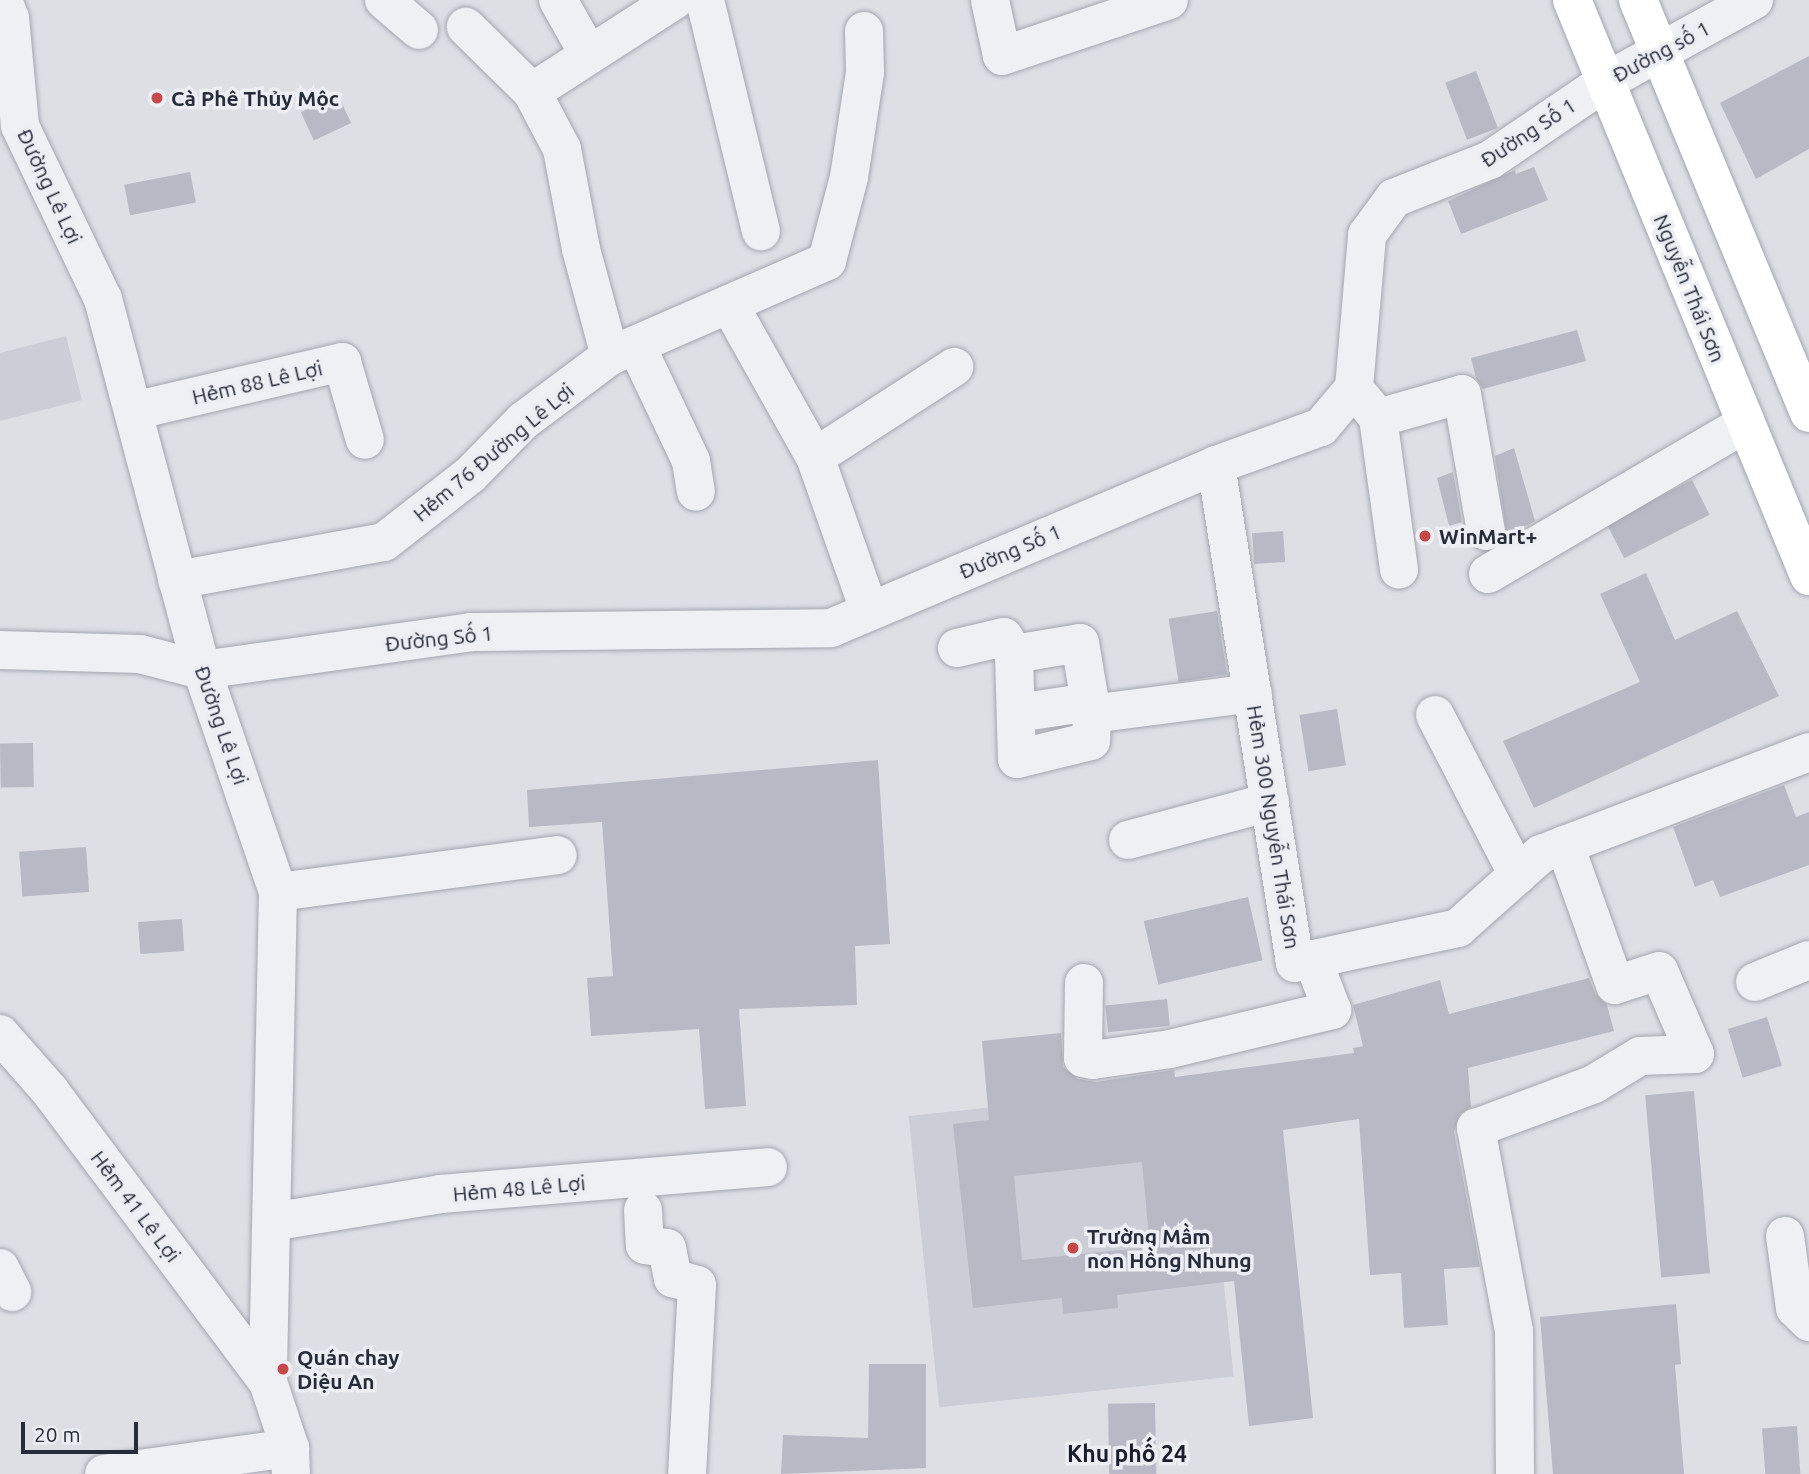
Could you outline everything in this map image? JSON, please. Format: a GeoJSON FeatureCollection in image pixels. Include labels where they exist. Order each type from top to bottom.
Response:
{"type":"FeatureCollection","features":[{"type":"Feature","properties":{"kind":"main road","name":"Nguyễn Thái Sơn"},"geometry":{"type":"LineString","coordinates":[[1572,0],[1809,576]]}},
{"type":"Feature","properties":{"kind":"main road"},"geometry":{"type":"LineString","coordinates":[[1638,0],[1801,369],[1809,413]]}},
{"type":"Feature","properties":{"kind":"street"},"geometry":{"type":"LineString","coordinates":[[384,0],[419,30]]}},
{"type":"Feature","properties":{"kind":"street"},"geometry":{"type":"LineString","coordinates":[[558,0],[589,55]]}},
{"type":"Feature","properties":{"kind":"street"},"geometry":{"type":"LineString","coordinates":[[532,92],[675,0]]}},
{"type":"Feature","properties":{"kind":"street"},"geometry":{"type":"LineString","coordinates":[[705,0],[761,231]]}},
{"type":"Feature","properties":{"kind":"street"},"geometry":{"type":"LineString","coordinates":[[990,0],[1002,56],[1169,0]]}},
{"type":"Feature","properties":{"kind":"street","name":"Đường số 1"},"geometry":{"type":"LineString","coordinates":[[1605,82],[1661,54],[1754,0]]}},
{"type":"Feature","properties":{"kind":"street","name":"Đường Lê Lợi"},"geometry":{"type":"LineString","coordinates":[[4,13],[10,128],[103,299],[202,670],[278,892],[268,1382],[291,1461]]}},
{"type":"Feature","properties":{"kind":"street"},"geometry":{"type":"LineString","coordinates":[[466,27],[532,92],[562,149],[581,249],[623,350],[691,461],[696,492]]}},
{"type":"Feature","properties":{"kind":"street","name":"Hẻm 76 Đường Lê Lợi"},"geometry":{"type":"LineString","coordinates":[[177,580],[384,542],[470,475],[523,421],[623,350],[827,261],[851,164],[865,72],[864,31]]}},
{"type":"Feature","properties":{"kind":"street","name":"Đường Số 1"},"geometry":{"type":"LineString","coordinates":[[202,670],[471,632],[831,628],[1216,465],[1321,427],[1354,388],[1367,235],[1394,198],[1490,160],[1605,82]]}},
{"type":"Feature","properties":{"kind":"street"},"geometry":{"type":"LineString","coordinates":[[729,304],[815,457],[869,610]]}},
{"type":"Feature","properties":{"kind":"street","name":"Hẻm 88 Lê Lợi"},"geometry":{"type":"LineString","coordinates":[[133,411],[342,362],[365,440]]}},
{"type":"Feature","properties":{"kind":"street"},"geometry":{"type":"LineString","coordinates":[[815,457],[954,367]]}},
{"type":"Feature","properties":{"kind":"street"},"geometry":{"type":"LineString","coordinates":[[1354,388],[1378,418],[1399,570]]}},
{"type":"Feature","properties":{"kind":"street"},"geometry":{"type":"LineString","coordinates":[[1378,418],[1462,394],[1486,531]]}},
{"type":"Feature","properties":{"kind":"street"},"geometry":{"type":"LineString","coordinates":[[1488,574],[1746,423]]}},
{"type":"Feature","properties":{"kind":"street","name":"Hẻm 300 Nguyễn Thái Sơn"},"geometry":{"type":"LineString","coordinates":[[1216,465],[1295,963],[1458,928],[1541,854],[1809,752]]}},
{"type":"Feature","properties":{"kind":"street"},"geometry":{"type":"LineString","coordinates":[[957,648],[1004,637],[1014,654],[1017,713],[1253,693]]}},
{"type":"Feature","properties":{"kind":"street"},"geometry":{"type":"LineString","coordinates":[[1014,654],[1080,643],[1091,708]]}},
{"type":"Feature","properties":{"kind":"street"},"geometry":{"type":"LineString","coordinates":[[0,650],[140,654],[202,670]]}},
{"type":"Feature","properties":{"kind":"street"},"geometry":{"type":"LineString","coordinates":[[1435,715],[1518,875]]}},
{"type":"Feature","properties":{"kind":"street"},"geometry":{"type":"LineString","coordinates":[[1128,840],[1270,802]]}},
{"type":"Feature","properties":{"kind":"street"},"geometry":{"type":"LineString","coordinates":[[1515,1474],[1514,1331],[1476,1128],[1594,1084],[1640,1056],[1695,1054],[1659,971],[1615,985],[1565,845]]}},
{"type":"Feature","properties":{"kind":"street"},"geometry":{"type":"LineString","coordinates":[[278,892],[558,855]]}},
{"type":"Feature","properties":{"kind":"street"},"geometry":{"type":"LineString","coordinates":[[1084,983],[1083,1058],[1093,1060],[1170,1049],[1332,1010],[1313,960]]}},
{"type":"Feature","properties":{"kind":"street"},"geometry":{"type":"LineString","coordinates":[[1755,982],[1809,960]]}},
{"type":"Feature","properties":{"kind":"street","name":"Hẻm 41 Lê Lợi"},"geometry":{"type":"LineString","coordinates":[[0,1034],[50,1091],[268,1382]]}},
{"type":"Feature","properties":{"kind":"street","name":"Hẻm 48 Lê Lợi"},"geometry":{"type":"LineString","coordinates":[[272,1222],[441,1195],[768,1167]]}},
{"type":"Feature","properties":{"kind":"street"},"geometry":{"type":"LineString","coordinates":[[643,1210],[645,1245],[667,1248],[673,1278],[697,1285],[687,1474]]}},
{"type":"Feature","properties":{"kind":"street"},"geometry":{"type":"LineString","coordinates":[[1785,1236],[1795,1308],[1809,1322]]}},
{"type":"Feature","properties":{"kind":"street"},"geometry":{"type":"LineString","coordinates":[[104,1474],[291,1461]]}},
{"type":"Feature","properties":{"kind":"shaded area"},"geometry":{"type":"Polygon","coordinates":[[[66,336],[82,400],[0,421],[0,353],[66,336]]]}},
{"type":"Feature","properties":{"kind":"shaded area","name":"Trường Mầm non Hồng Nhung"},"geometry":{"type":"Polygon","coordinates":[[[1203,1085],[1234,1376],[939,1407],[909,1116],[1203,1085]]]}},
{"type":"Feature","properties":{"kind":"building"},"geometry":{"type":"Polygon","coordinates":[[[1809,56],[1809,149],[1756,179],[1720,103],[1809,56]]]}},
{"type":"Feature","properties":{"kind":"building"},"geometry":{"type":"Polygon","coordinates":[[[1476,71],[1498,128],[1467,140],[1445,83],[1476,71]]]}},
{"type":"Feature","properties":{"kind":"building"},"geometry":{"type":"Polygon","coordinates":[[[338,95],[351,123],[314,140],[301,112],[338,95]]]}},
{"type":"Feature","properties":{"kind":"building"},"geometry":{"type":"Polygon","coordinates":[[[1534,167],[1548,200],[1461,234],[1448,201],[1515,170],[1516,174],[1534,167]]]}},
{"type":"Feature","properties":{"kind":"building"},"geometry":{"type":"Polygon","coordinates":[[[190,172],[196,202],[130,215],[124,185],[190,172]]]}},
{"type":"Feature","properties":{"kind":"building"},"geometry":{"type":"Polygon","coordinates":[[[1577,330],[1586,361],[1483,389],[1476,378],[1471,358],[1577,330]]]}},
{"type":"Feature","properties":{"kind":"building"},"geometry":{"type":"Polygon","coordinates":[[[1514,448],[1535,521],[1507,536],[1495,456],[1514,448]]]}},
{"type":"Feature","properties":{"kind":"building"},"geometry":{"type":"Polygon","coordinates":[[[1453,472],[1462,522],[1449,526],[1437,478],[1453,472]]]}},
{"type":"Feature","properties":{"kind":"building"},"geometry":{"type":"Polygon","coordinates":[[[1692,480],[1710,515],[1624,558],[1606,524],[1692,480]]]}},
{"type":"Feature","properties":{"kind":"building"},"geometry":{"type":"Polygon","coordinates":[[[1283,531],[1285,562],[1254,564],[1252,533],[1283,531]]]}},
{"type":"Feature","properties":{"kind":"building"},"geometry":{"type":"Polygon","coordinates":[[[1646,573],[1675,640],[1737,611],[1779,696],[1534,808],[1503,741],[1640,682],[1600,594],[1646,573]]]}},
{"type":"Feature","properties":{"kind":"building"},"geometry":{"type":"Polygon","coordinates":[[[1217,611],[1227,674],[1179,682],[1169,619],[1217,611]]]}},
{"type":"Feature","properties":{"kind":"building"},"geometry":{"type":"Polygon","coordinates":[[[1337,709],[1346,765],[1308,771],[1299,715],[1337,709]]]}},
{"type":"Feature","properties":{"kind":"building"},"geometry":{"type":"Polygon","coordinates":[[[33,743],[34,787],[1,788],[0,744],[33,743]]]}},
{"type":"Feature","properties":{"kind":"building"},"geometry":{"type":"Polygon","coordinates":[[[878,760],[890,944],[855,946],[857,1005],[739,1009],[746,1106],[705,1109],[699,1029],[591,1036],[587,978],[613,976],[602,822],[529,827],[527,790],[878,760]]]}},
{"type":"Feature","properties":{"kind":"building"},"geometry":{"type":"Polygon","coordinates":[[[1784,785],[1796,817],[1809,812],[1809,865],[1720,897],[1713,880],[1695,887],[1673,827],[1784,785]]]}},
{"type":"Feature","properties":{"kind":"building"},"geometry":{"type":"Polygon","coordinates":[[[86,847],[89,892],[22,897],[19,852],[86,847]]]}},
{"type":"Feature","properties":{"kind":"building"},"geometry":{"type":"Polygon","coordinates":[[[1248,897],[1263,960],[1158,984],[1144,921],[1248,897]]]}},
{"type":"Feature","properties":{"kind":"building"},"geometry":{"type":"Polygon","coordinates":[[[182,919],[184,951],[140,954],[138,922],[182,919]]]}},
{"type":"Feature","properties":{"kind":"building"},"geometry":{"type":"Polygon","coordinates":[[[1589,978],[1595,993],[1607,1005],[1614,1031],[1468,1068],[1471,1107],[1460,1114],[1454,1132],[1480,1267],[1444,1269],[1448,1325],[1404,1328],[1401,1273],[1370,1275],[1359,1119],[1283,1130],[1313,1418],[1249,1426],[1234,1281],[1117,1295],[1118,1308],[1063,1314],[1062,1298],[973,1308],[953,1124],[989,1120],[982,1041],[1061,1033],[1063,1067],[1078,1079],[1096,1082],[1174,1070],[1175,1077],[1354,1053],[1353,1048],[1363,1046],[1353,1005],[1440,980],[1449,1014],[1589,978]],[[1142,1162],[1014,1176],[1022,1260],[1150,1247],[1142,1162]]]}},
{"type":"Feature","properties":{"kind":"building"},"geometry":{"type":"Polygon","coordinates":[[[1167,999],[1170,1026],[1108,1032],[1105,1005],[1167,999]]]}},
{"type":"Feature","properties":{"kind":"building"},"geometry":{"type":"Polygon","coordinates":[[[1767,1017],[1782,1066],[1743,1078],[1728,1029],[1767,1017]]]}},
{"type":"Feature","properties":{"kind":"building"},"geometry":{"type":"Polygon","coordinates":[[[1694,1091],[1710,1273],[1661,1278],[1645,1095],[1694,1091]]]}},
{"type":"Feature","properties":{"kind":"building"},"geometry":{"type":"Polygon","coordinates":[[[1676,1304],[1681,1364],[1675,1365],[1684,1474],[1553,1474],[1540,1317],[1676,1304]]]}},
{"type":"Feature","properties":{"kind":"building"},"geometry":{"type":"Polygon","coordinates":[[[869,1364],[926,1364],[926,1468],[781,1474],[783,1435],[868,1438],[869,1364]]]}},
{"type":"Feature","properties":{"kind":"building"},"geometry":{"type":"Polygon","coordinates":[[[1155,1403],[1156,1474],[1109,1474],[1108,1404],[1155,1403]]]}},
{"type":"Feature","properties":{"kind":"building"},"geometry":{"type":"Polygon","coordinates":[[[1797,1426],[1800,1474],[1765,1474],[1762,1428],[1797,1426]]]}},
{"type":"Feature","properties":{"kind":"place","name":"Cà Phê Thủy Mộc"},"geometry":{"type":"Point","coordinates":[157,98]}},
{"type":"Feature","properties":{"kind":"place","name":"WinMart+"},"geometry":{"type":"Point","coordinates":[1425,536]}},
{"type":"Feature","properties":{"kind":"place","name":"Trường Mầm non Hồng Nhung"},"geometry":{"type":"Point","coordinates":[1073,1248]}},
{"type":"Feature","properties":{"kind":"place","name":"Quán chay Diệu An"},"geometry":{"type":"Point","coordinates":[283,1369]}},
{"type":"Feature","properties":{"kind":"district","name":"Khu phố 24"},"geometry":{"type":"Point","coordinates":[1127,1454]}}]}
